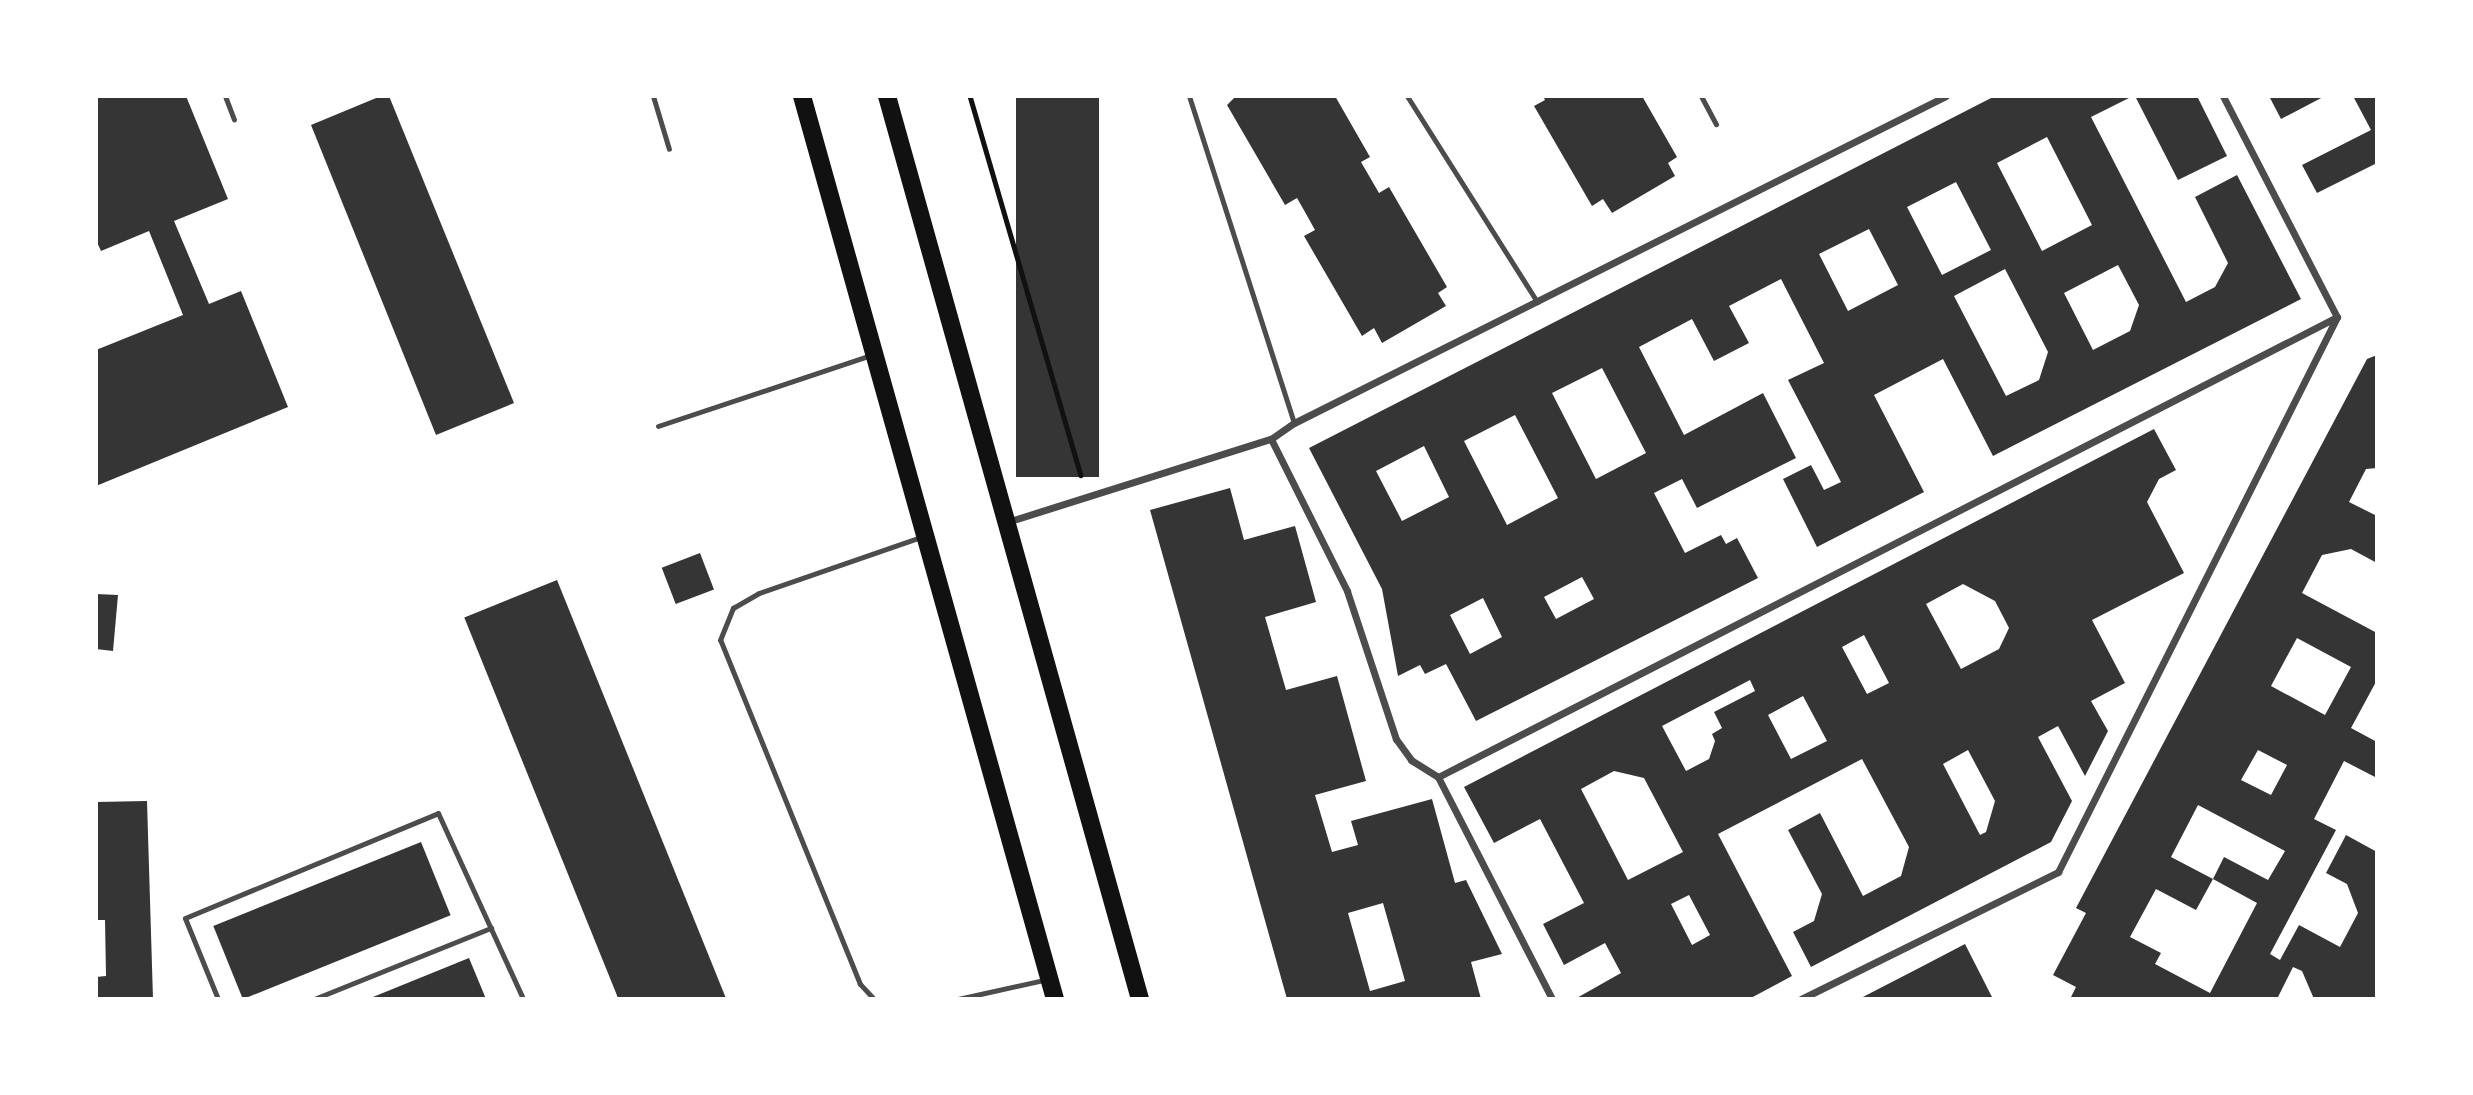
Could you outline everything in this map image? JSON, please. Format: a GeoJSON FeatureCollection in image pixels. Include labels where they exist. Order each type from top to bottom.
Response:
{"type":"FeatureCollection","features":[{"type":"Feature","properties":{"kind":"main road"},"geometry":{"type":"LineString","coordinates":[[802,96],[927,534],[1055,999]]}},
{"type":"Feature","properties":{"kind":"main road"},"geometry":{"type":"LineString","coordinates":[[887,96],[1003,523],[1140,999]]}},
{"type":"Feature","properties":{"kind":"street"},"geometry":{"type":"LineString","coordinates":[[1003,523],[1271,439],[1294,423],[1946,96]]}},
{"type":"Feature","properties":{"kind":"street"},"geometry":{"type":"LineString","coordinates":[[2223,96],[2337,317]]}},
{"type":"Feature","properties":{"kind":"street"},"geometry":{"type":"LineString","coordinates":[[1438,777],[2337,317]]}},
{"type":"Feature","properties":{"kind":"street"},"geometry":{"type":"LineString","coordinates":[[1801,999],[2057,872],[2337,317]]}},
{"type":"Feature","properties":{"kind":"street"},"geometry":{"type":"LineString","coordinates":[[1271,439],[1347,591],[1396,739],[1411,761],[1438,777],[1552,999]]}},
{"type":"Feature","properties":{"kind":"lane"},"geometry":{"type":"LineString","coordinates":[[225,96],[234,119]]}},
{"type":"Feature","properties":{"kind":"lane"},"geometry":{"type":"LineString","coordinates":[[653,96],[669,149]]}},
{"type":"Feature","properties":{"kind":"lane"},"geometry":{"type":"LineString","coordinates":[[1189,96],[1294,423]]}},
{"type":"Feature","properties":{"kind":"lane"},"geometry":{"type":"LineString","coordinates":[[1407,96],[1537,302]]}},
{"type":"Feature","properties":{"kind":"lane"},"geometry":{"type":"LineString","coordinates":[[1700,96],[1716,124]]}},
{"type":"Feature","properties":{"kind":"lane"},"geometry":{"type":"LineString","coordinates":[[658,426],[875,353]]}},
{"type":"Feature","properties":{"kind":"lane"},"geometry":{"type":"LineString","coordinates":[[874,999],[860,984],[720,640],[733,608],[759,593],[927,534]]}},
{"type":"Feature","properties":{"kind":"lane"},"geometry":{"type":"LineString","coordinates":[[218,999],[185,918],[438,813],[523,999]]}},
{"type":"Feature","properties":{"kind":"lane"},"geometry":{"type":"LineString","coordinates":[[314,999],[491,928]]}},
{"type":"Feature","properties":{"kind":"lane"},"geometry":{"type":"LineString","coordinates":[[958,999],[1050,979]]}},
{"type":"Feature","properties":{"kind":"path"},"geometry":{"type":"LineString","coordinates":[[970,96],[1087,496]]}},
{"type":"Feature","properties":{"kind":"building"},"geometry":{"type":"Polygon","coordinates":[[[96,96],[186,96],[228,199],[174,221],[209,304],[241,291],[288,407],[96,486],[96,350],[183,315],[149,231],[101,251],[96,240],[96,96]]]}},
{"type":"Feature","properties":{"kind":"building"},"geometry":{"type":"Polygon","coordinates":[[[381,96],[389,96],[514,403],[436,435],[311,125],[381,96]]]}},
{"type":"Feature","properties":{"kind":"building"},"geometry":{"type":"Polygon","coordinates":[[[1016,96],[1099,96],[1099,477],[1016,477],[1016,96]]]}},
{"type":"Feature","properties":{"kind":"building"},"geometry":{"type":"Polygon","coordinates":[[[1236,96],[1335,96],[1370,157],[1361,162],[1379,193],[1389,187],[1447,287],[1438,293],[1446,306],[1382,343],[1374,328],[1362,336],[1304,236],[1315,230],[1297,198],[1285,205],[1227,105],[1236,96]]]}},
{"type":"Feature","properties":{"kind":"building"},"geometry":{"type":"Polygon","coordinates":[[[1543,96],[1642,96],[1677,157],[1668,163],[1675,176],[1612,213],[1603,199],[1592,206],[1534,106],[1545,100],[1543,96]]]}},
{"type":"Feature","properties":{"kind":"building"},"geometry":{"type":"Polygon","coordinates":[[[1995,96],[2133,96],[2091,117],[2186,302],[2215,287],[2228,263],[2195,197],[2237,175],[2301,299],[1993,456],[1943,359],[1874,395],[1924,492],[1817,547],[1783,479],[1811,465],[1824,490],[1841,482],[1788,380],[1824,363],[1781,279],[1729,306],[1749,343],[1714,361],[1692,319],[1639,347],[1684,435],[1763,393],[1796,458],[1697,508],[1682,479],[1654,493],[1685,553],[1721,535],[1726,544],[1737,538],[1758,578],[1476,721],[1446,664],[1425,674],[1420,665],[1398,676],[1382,589],[1309,448],[1995,96]],[[2047,137],[1997,163],[2042,251],[2092,225],[2047,137]],[[1956,182],[1907,207],[1942,275],[1991,250],[1956,182]],[[1869,229],[1819,254],[1848,311],[1898,285],[1869,229]],[[2118,265],[2064,293],[2093,350],[2130,331],[2139,305],[2118,265]],[[2005,269],[1954,296],[2006,396],[2039,380],[2048,352],[2005,269]],[[1602,368],[1552,393],[1596,479],[1646,453],[1602,368]],[[1515,415],[1464,441],[1507,525],[1558,498],[1515,415]],[[1424,446],[1376,471],[1402,521],[1449,497],[1424,446]],[[1582,577],[1544,597],[1556,619],[1594,599],[1582,577]],[[1483,598],[1450,615],[1470,654],[1502,637],[1483,598]]]}},
{"type":"Feature","properties":{"kind":"building"},"geometry":{"type":"Polygon","coordinates":[[[2135,96],[2197,96],[2227,156],[2178,180],[2135,96]]]}},
{"type":"Feature","properties":{"kind":"building"},"geometry":{"type":"Polygon","coordinates":[[[2269,96],[2325,96],[2281,119],[2269,96]]]}},
{"type":"Feature","properties":{"kind":"building"},"geometry":{"type":"Polygon","coordinates":[[[2353,96],[2377,96],[2377,163],[2317,193],[2302,165],[2371,130],[2353,96]]]}},
{"type":"Feature","properties":{"kind":"building"},"geometry":{"type":"Polygon","coordinates":[[[2377,355],[2377,468],[2366,469],[2349,502],[2377,516],[2377,563],[2351,549],[2322,555],[2302,593],[2377,633],[2377,680],[2351,728],[2377,742],[2377,778],[2344,761],[2314,819],[2336,830],[2270,954],[2280,960],[2299,925],[2340,947],[2358,913],[2347,884],[2326,873],[2346,835],[2377,852],[2377,999],[2314,999],[2302,971],[2293,967],[2277,999],[2070,999],[2076,987],[2053,975],[2086,913],[2076,908],[2367,359],[2377,355]],[[2297,638],[2271,686],[2325,715],[2351,667],[2297,638]],[[2258,750],[2241,780],[2271,795],[2287,765],[2258,750]],[[2198,805],[2171,857],[2213,879],[2224,857],[2268,880],[2285,851],[2198,805]],[[2213,879],[2196,910],[2156,889],[2130,937],[2161,953],[2155,964],[2210,993],[2257,903],[2213,879]]]}},
{"type":"Feature","properties":{"kind":"building"},"geometry":{"type":"Polygon","coordinates":[[[2154,429],[2176,470],[2159,479],[2147,502],[2184,573],[2092,620],[2125,683],[2091,701],[2108,731],[2085,776],[2058,726],[2038,737],[2072,801],[2051,842],[1811,967],[1793,932],[1814,921],[1822,894],[1788,830],[1820,813],[1863,896],[1901,876],[1909,847],[1862,759],[1718,834],[1792,976],[1749,999],[1575,999],[1621,973],[1605,943],[1564,965],[1543,924],[1584,903],[1540,819],[1494,843],[1464,787],[2154,429]],[[1963,584],[1926,604],[1961,669],[1999,649],[2009,628],[1995,601],[1963,584]],[[1864,635],[1842,647],[1867,694],[1889,683],[1864,635]],[[1750,680],[1662,726],[1686,771],[1709,759],[1715,741],[1712,734],[1722,728],[1714,712],[1755,691],[1750,680]],[[1803,696],[1768,715],[1791,759],[1827,741],[1803,696]],[[1968,750],[1943,764],[1980,835],[1986,832],[1995,801],[1968,750]],[[1614,771],[1581,789],[1628,880],[1683,852],[1644,778],[1614,771]],[[1689,895],[1671,904],[1692,945],[1710,935],[1689,895]]]}},
{"type":"Feature","properties":{"kind":"building"},"geometry":{"type":"Polygon","coordinates":[[[1230,488],[1244,540],[1295,526],[1316,602],[1265,617],[1286,690],[1337,676],[1366,781],[1315,795],[1332,852],[1358,845],[1351,821],[1432,799],[1455,883],[1466,880],[1502,954],[1471,962],[1481,999],[1287,999],[1150,510],[1230,488]],[[1383,903],[1348,913],[1370,991],[1405,981],[1383,903]]]}},
{"type":"Feature","properties":{"kind":"building"},"geometry":{"type":"Polygon","coordinates":[[[700,553],[714,589],[676,604],[662,568],[700,553]]]}},
{"type":"Feature","properties":{"kind":"building"},"geometry":{"type":"Polygon","coordinates":[[[557,580],[726,998],[618,999],[464,617],[557,580]]]}},
{"type":"Feature","properties":{"kind":"building"},"geometry":{"type":"Polygon","coordinates":[[[96,594],[118,595],[113,651],[96,649],[96,594]]]}},
{"type":"Feature","properties":{"kind":"building"},"geometry":{"type":"Polygon","coordinates":[[[147,801],[153,999],[96,999],[96,977],[106,976],[105,920],[96,920],[96,802],[147,801]]]}},
{"type":"Feature","properties":{"kind":"building"},"geometry":{"type":"Polygon","coordinates":[[[421,842],[451,915],[243,999],[213,926],[421,842]]]}},
{"type":"Feature","properties":{"kind":"building"},"geometry":{"type":"Polygon","coordinates":[[[1965,944],[1993,999],[1859,999],[1921,967],[1965,944]]]}},
{"type":"Feature","properties":{"kind":"building"},"geometry":{"type":"Polygon","coordinates":[[[469,958],[486,999],[368,999],[469,958]]]}}]}
